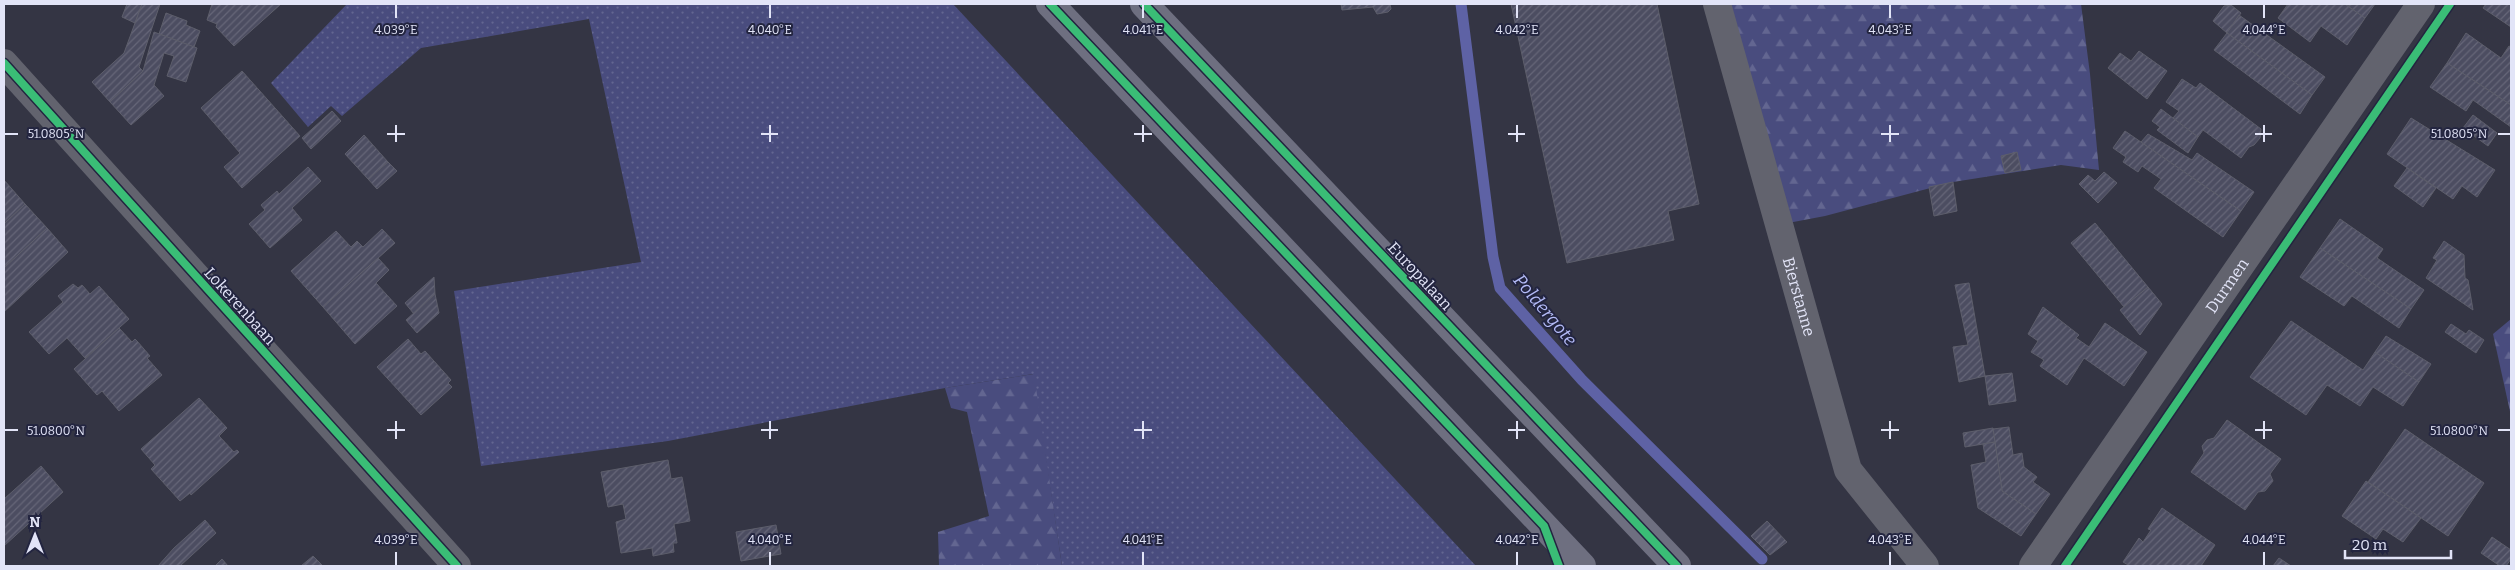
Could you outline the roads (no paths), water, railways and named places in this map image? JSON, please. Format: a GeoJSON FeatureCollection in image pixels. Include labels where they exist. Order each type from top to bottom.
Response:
{"type":"FeatureCollection","features":[{"type":"Feature","properties":{"kind":"highway"},"geometry":{"type":"LineString","coordinates":[[1050,4],[1582,566]]}},
{"type":"Feature","properties":{"kind":"highway","name":"Europalaan"},"geometry":{"type":"LineString","coordinates":[[1144,4],[1677,566]]}},
{"type":"Feature","properties":{"kind":"street","name":"Bierstanne"},"geometry":{"type":"LineString","coordinates":[[1717,4],[1848,470],[1925,566]]}},
{"type":"Feature","properties":{"kind":"street","name":"Durmen"},"geometry":{"type":"LineString","coordinates":[[2033,566],[2421,4]]}},
{"type":"Feature","properties":{"kind":"street","name":"Lokerenbaan"},"geometry":{"type":"LineString","coordinates":[[4,63],[456,566]]}},
{"type":"Feature","properties":{"kind":"waterway","name":"Poldergote"},"geometry":{"type":"LineString","coordinates":[[1461,4],[1493,257],[1500,288],[1582,380],[1762,559]]}}]}
